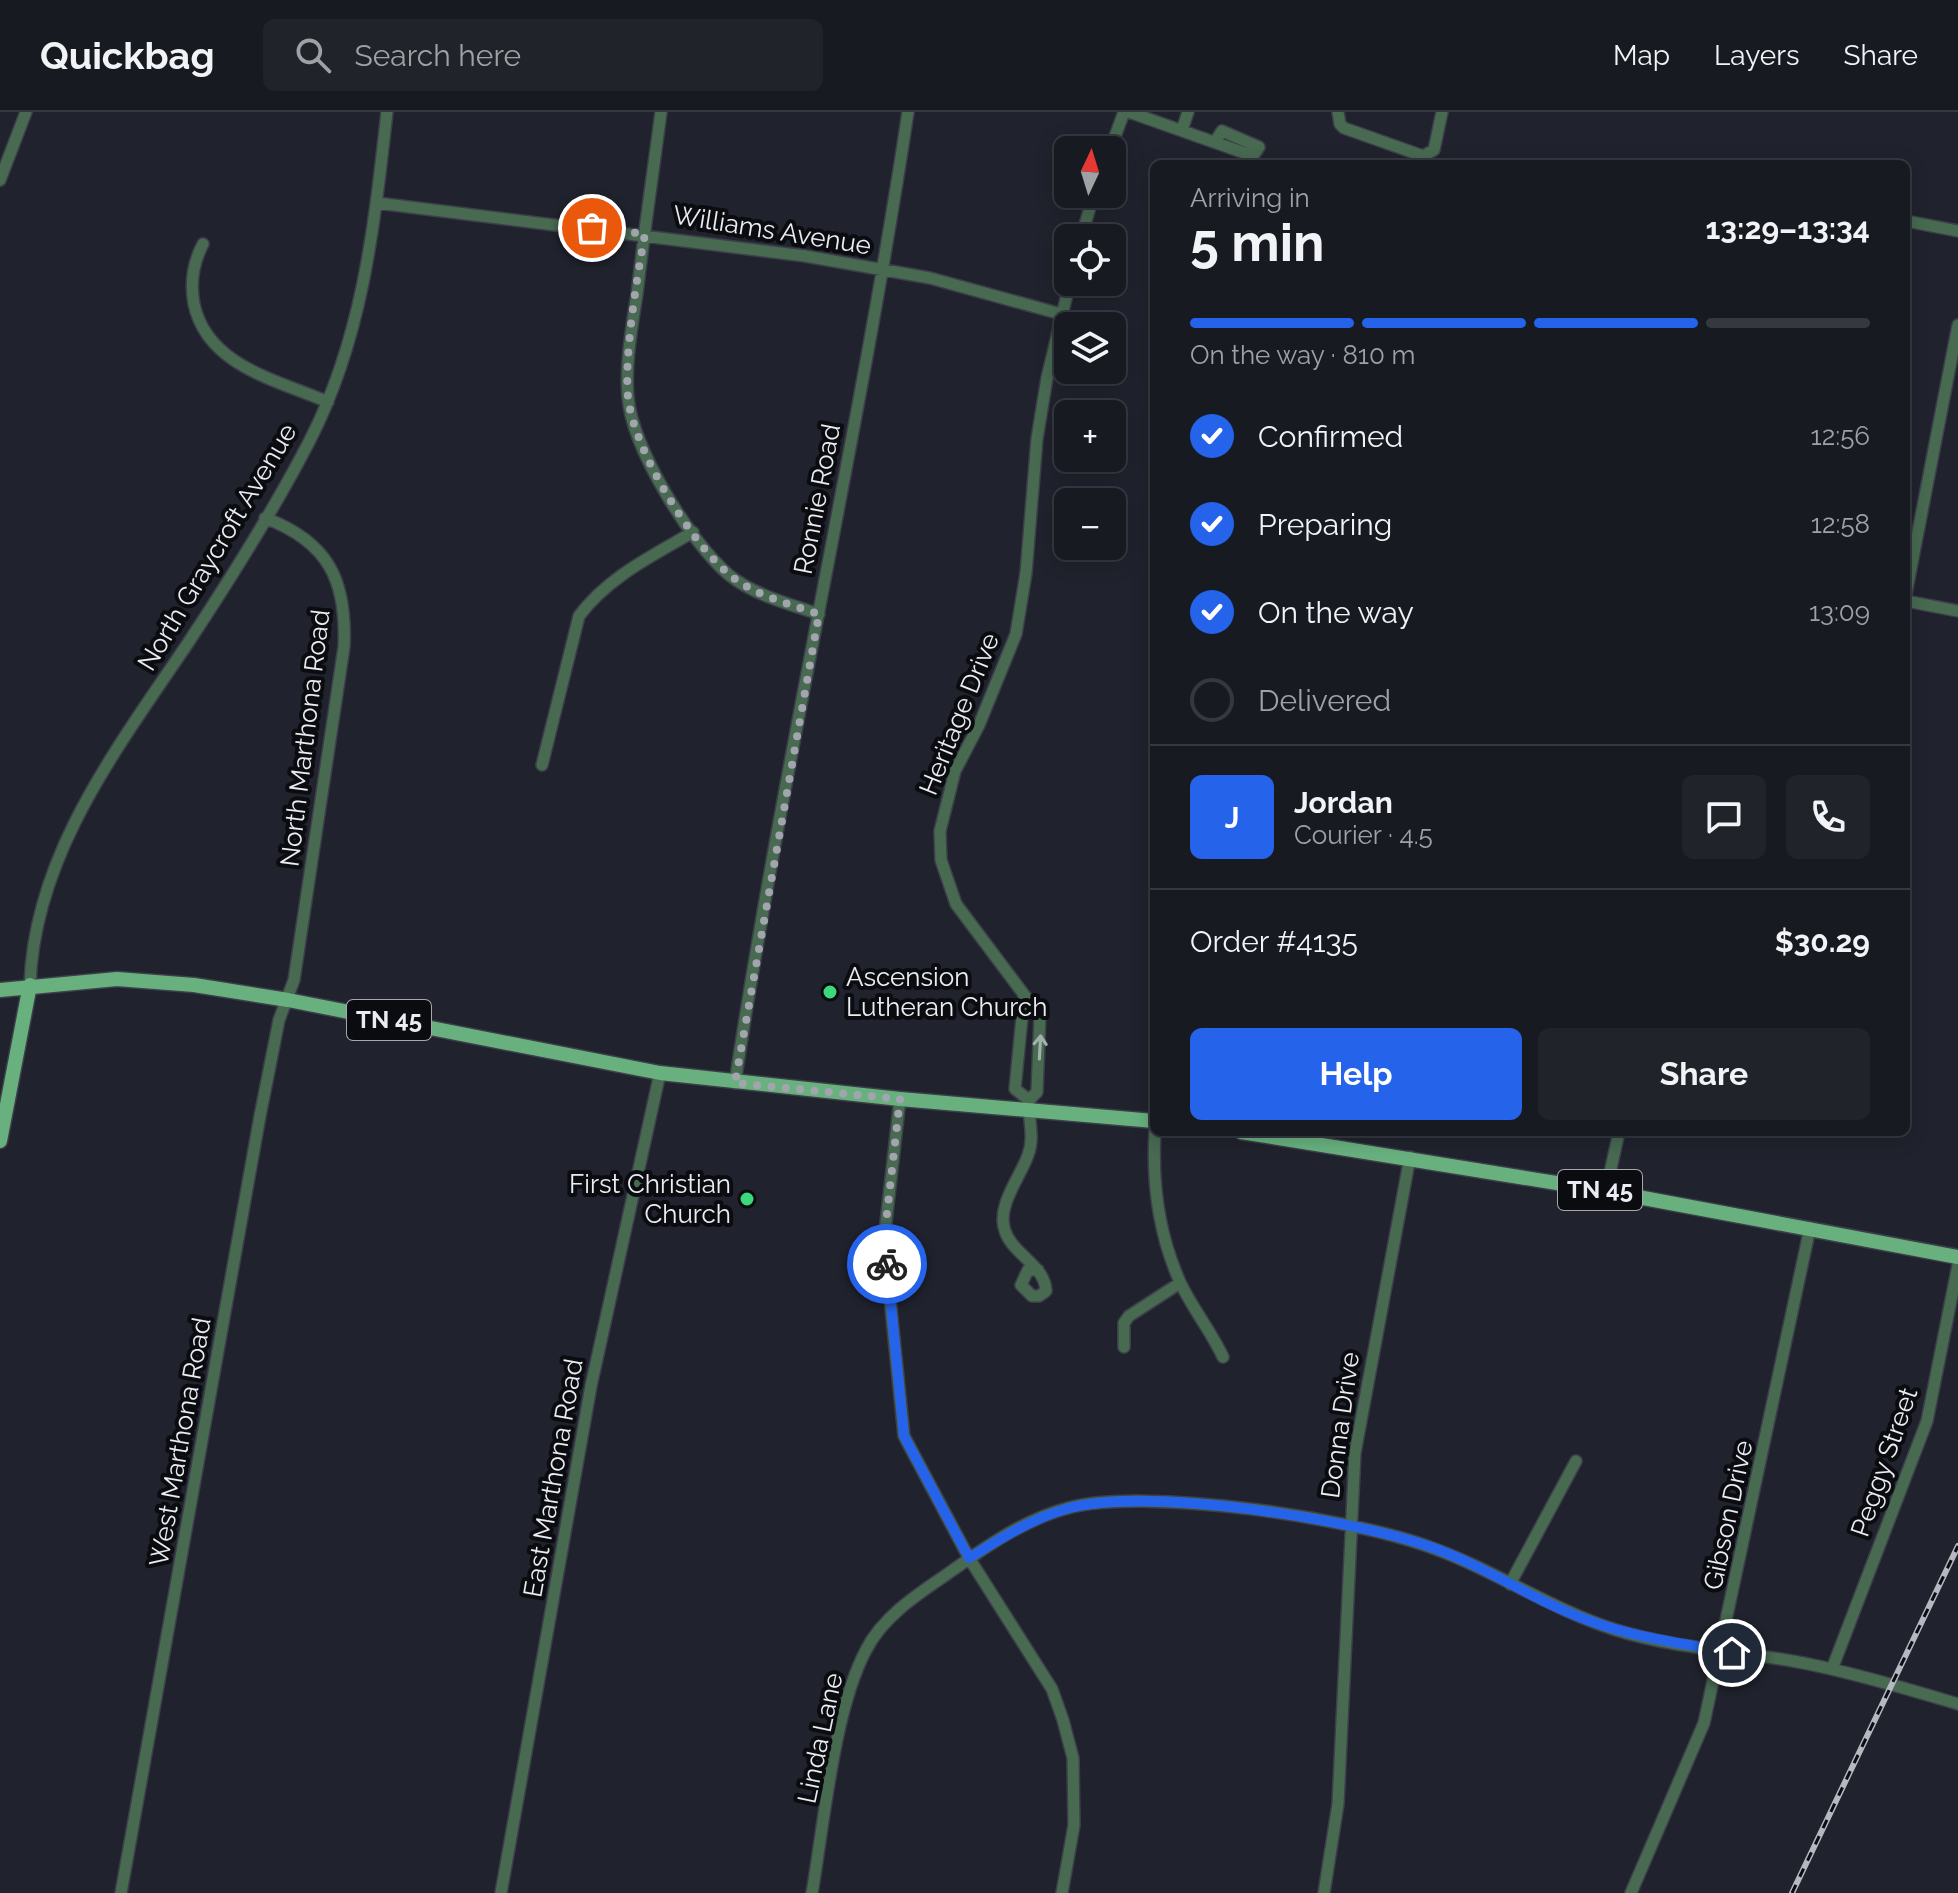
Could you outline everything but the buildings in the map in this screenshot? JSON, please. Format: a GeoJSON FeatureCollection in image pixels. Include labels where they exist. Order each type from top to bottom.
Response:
{"type":"FeatureCollection","features":[{"type":"Feature","properties":{"kind":"main road","name":"TN 45"},"geometry":{"type":"LineString","coordinates":[[0,990],[117,979],[194,985],[288,1000],[660,1073],[900,1099],[1029,1104],[1150,1120]]}},
{"type":"Feature","properties":{"kind":"main road"},"geometry":{"type":"LineString","coordinates":[[0,1141],[30,985]]}},
{"type":"Feature","properties":{"kind":"main road","name":"TN 45"},"geometry":{"type":"LineString","coordinates":[[1302,1136],[1958,1257]]}},
{"type":"Feature","properties":{"kind":"street"},"geometry":{"type":"LineString","coordinates":[[0,180],[26,112]]}},
{"type":"Feature","properties":{"kind":"street","name":"North Graycroft Avenue"},"geometry":{"type":"LineString","coordinates":[[30,985],[38,919],[74,824],[110,759],[265,518],[328,402],[346,357],[363,296],[387,112]]}},
{"type":"Feature","properties":{"kind":"street"},"geometry":{"type":"LineString","coordinates":[[661,112],[628,386],[632,422],[693,532],[729,575],[753,590],[819,614]]}},
{"type":"Feature","properties":{"kind":"street","name":"Ronnie Road"},"geometry":{"type":"LineString","coordinates":[[735,1083],[885,269],[908,112]]}},
{"type":"Feature","properties":{"kind":"street"},"geometry":{"type":"LineString","coordinates":[[1116,136],[1127,112],[1215,142]]}},
{"type":"Feature","properties":{"kind":"street"},"geometry":{"type":"LineString","coordinates":[[1182,130],[1188,112]]}},
{"type":"Feature","properties":{"kind":"street"},"geometry":{"type":"LineString","coordinates":[[1338,112],[1344,128],[1427,156],[1436,143],[1442,112]]}},
{"type":"Feature","properties":{"kind":"street","name":"Williams Avenue"},"geometry":{"type":"LineString","coordinates":[[377,203],[645,234],[885,269],[1054,312]]}},
{"type":"Feature","properties":{"kind":"street"},"geometry":{"type":"LineString","coordinates":[[1910,222],[1958,231]]}},
{"type":"Feature","properties":{"kind":"street"},"geometry":{"type":"LineString","coordinates":[[203,244],[197,256],[192,294],[200,326],[213,345],[240,364],[328,402]]}},
{"type":"Feature","properties":{"kind":"street"},"geometry":{"type":"LineString","coordinates":[[1910,576],[1952,382],[1958,325]]}},
{"type":"Feature","properties":{"kind":"street","name":"Heritage Drive"},"geometry":{"type":"LineString","coordinates":[[1038,1270],[1024,1258],[1005,1232],[1004,1223],[1009,1196],[1030,1152],[1029,1104],[1037,1092],[1040,1016],[956,904],[941,860],[940,831],[955,771],[979,725],[1016,634],[1024,598],[1037,439],[1054,350]]}},
{"type":"Feature","properties":{"kind":"street","name":"North Marthona Road"},"geometry":{"type":"LineString","coordinates":[[265,518],[287,526],[322,554],[345,600],[342,661],[288,1000]]}},
{"type":"Feature","properties":{"kind":"street"},"geometry":{"type":"LineString","coordinates":[[542,765],[579,616],[592,599],[620,575],[693,532]]}},
{"type":"Feature","properties":{"kind":"street"},"geometry":{"type":"LineString","coordinates":[[1910,602],[1958,611]]}},
{"type":"Feature","properties":{"kind":"street","name":"Heritage Drive"},"geometry":{"type":"LineString","coordinates":[[1024,997],[1015,1089],[1029,1104]]}},
{"type":"Feature","properties":{"kind":"street","name":"West Marthona Road"},"geometry":{"type":"LineString","coordinates":[[121,1893],[260,1116],[279,1020],[288,1000]]}},
{"type":"Feature","properties":{"kind":"street","name":"East Marthona Road"},"geometry":{"type":"LineString","coordinates":[[501,1893],[591,1386],[660,1073]]}},
{"type":"Feature","properties":{"kind":"street"},"geometry":{"type":"LineString","coordinates":[[900,1099],[884,1240],[904,1436],[969,1558],[1052,1689],[1063,1720],[1073,1758],[1074,1825],[1062,1893]]}},
{"type":"Feature","properties":{"kind":"street"},"geometry":{"type":"LineString","coordinates":[[1155,1136],[1153,1162],[1158,1214],[1180,1283],[1223,1357]]}},
{"type":"Feature","properties":{"kind":"street"},"geometry":{"type":"LineString","coordinates":[[1606,1191],[1618,1136]]}},
{"type":"Feature","properties":{"kind":"street","name":"Donna Drive"},"geometry":{"type":"LineString","coordinates":[[1324,1893],[1338,1804],[1350,1527],[1362,1409],[1410,1157]]}},
{"type":"Feature","properties":{"kind":"street","name":"Gibson Drive"},"geometry":{"type":"LineString","coordinates":[[1631,1893],[1704,1723],[1722,1651],[1810,1228]]}},
{"type":"Feature","properties":{"kind":"street","name":"Peggy Street"},"geometry":{"type":"LineString","coordinates":[[1832,1669],[1927,1421],[1958,1265]]}},
{"type":"Feature","properties":{"kind":"street"},"geometry":{"type":"LineString","coordinates":[[1124,1347],[1124,1323],[1129,1316],[1180,1283]]}},
{"type":"Feature","properties":{"kind":"street"},"geometry":{"type":"LineString","coordinates":[[1510,1584],[1576,1461]]}},
{"type":"Feature","properties":{"kind":"street","name":"Linda Lane"},"geometry":{"type":"LineString","coordinates":[[812,1893],[849,1691],[866,1649],[898,1611],[969,1558],[1068,1508],[1118,1502],[1242,1509],[1350,1527],[1425,1545],[1559,1609],[1620,1631],[1832,1669],[1958,1704]]}},
{"type":"Feature","properties":{"kind":"railway"},"geometry":{"type":"LineString","coordinates":[[1792,1893],[1958,1546]]}},
{"type":"Feature","properties":{"kind":"way so far"},"geometry":{"type":"LineString","coordinates":[[592,228],[645,234],[634,316],[628,397],[639,441],[665,487],[693,532],[729,575],[753,590],[819,614],[800,704],[735,1083],[900,1099],[884,1240],[887,1264]]}},
{"type":"Feature","properties":{"kind":"place","name":"Ascension Lutheran Church"},"geometry":{"type":"Point","coordinates":[830,992]}},
{"type":"Feature","properties":{"kind":"place","name":"First Christian Church"},"geometry":{"type":"Point","coordinates":[747,1199]}},
{"type":"Feature","properties":{"kind":"route"},"geometry":{"type":"LineString","coordinates":[[887,1264],[896,1348],[896,1387],[904,1436],[969,1558],[1031,1522],[1083,1505],[1138,1502],[1242,1509],[1350,1527],[1425,1545],[1464,1560],[1541,1601],[1588,1621],[1650,1638],[1732,1653]]}}]}
